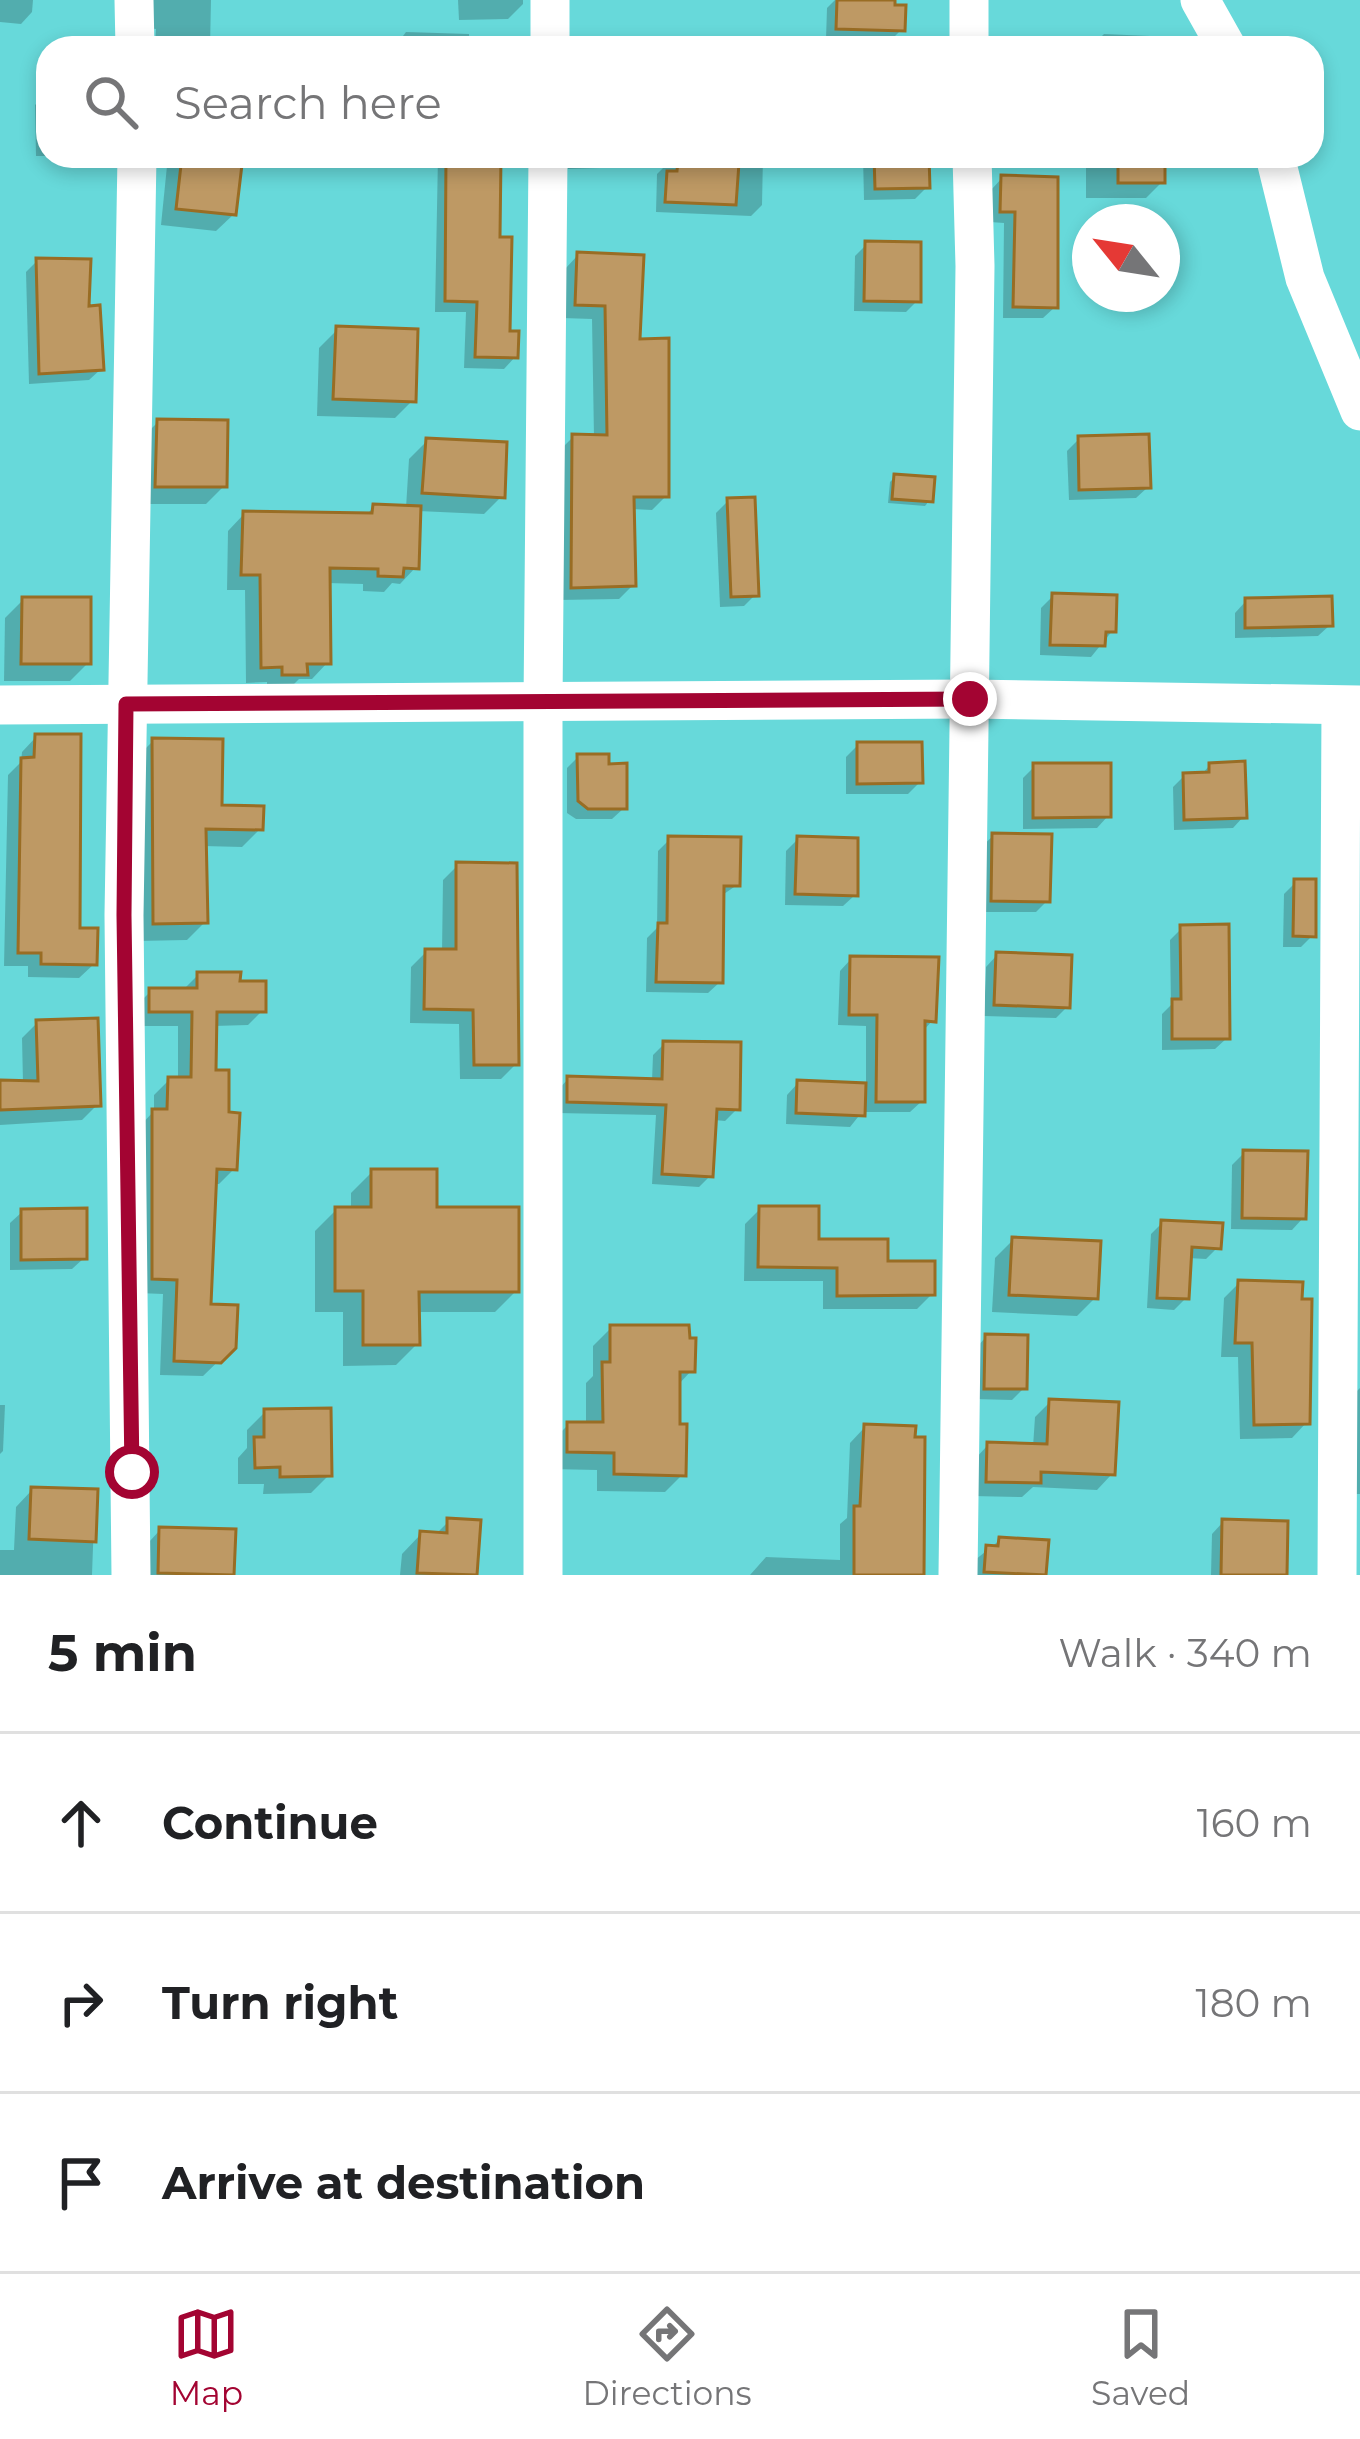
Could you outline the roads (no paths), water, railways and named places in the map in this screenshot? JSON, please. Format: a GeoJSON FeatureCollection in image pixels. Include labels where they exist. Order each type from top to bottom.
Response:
{"type":"FeatureCollection","features":[{"type":"Feature","properties":{"kind":"street"},"geometry":{"type":"LineString","coordinates":[[134,0],[135,36]]}},
{"type":"Feature","properties":{"kind":"street"},"geometry":{"type":"LineString","coordinates":[[550,0],[550,36]]}},
{"type":"Feature","properties":{"kind":"street"},"geometry":{"type":"LineString","coordinates":[[969,0],[969,36]]}},
{"type":"Feature","properties":{"kind":"street"},"geometry":{"type":"LineString","coordinates":[[1200,0],[1220,36]]}},
{"type":"Feature","properties":{"kind":"street"},"geometry":{"type":"LineString","coordinates":[[131,1575],[124,915],[137,168]]}},
{"type":"Feature","properties":{"kind":"street"},"geometry":{"type":"LineString","coordinates":[[543,1575],[548,168]]}},
{"type":"Feature","properties":{"kind":"street"},"geometry":{"type":"LineString","coordinates":[[958,1575],[975,266],[972,168]]}},
{"type":"Feature","properties":{"kind":"street"},"geometry":{"type":"LineString","coordinates":[[1277,168],[1305,278],[1360,411]]}},
{"type":"Feature","properties":{"kind":"street"},"geometry":{"type":"LineString","coordinates":[[0,705],[970,699],[1351,705],[1349,1142],[1336,1575]]}}]}
